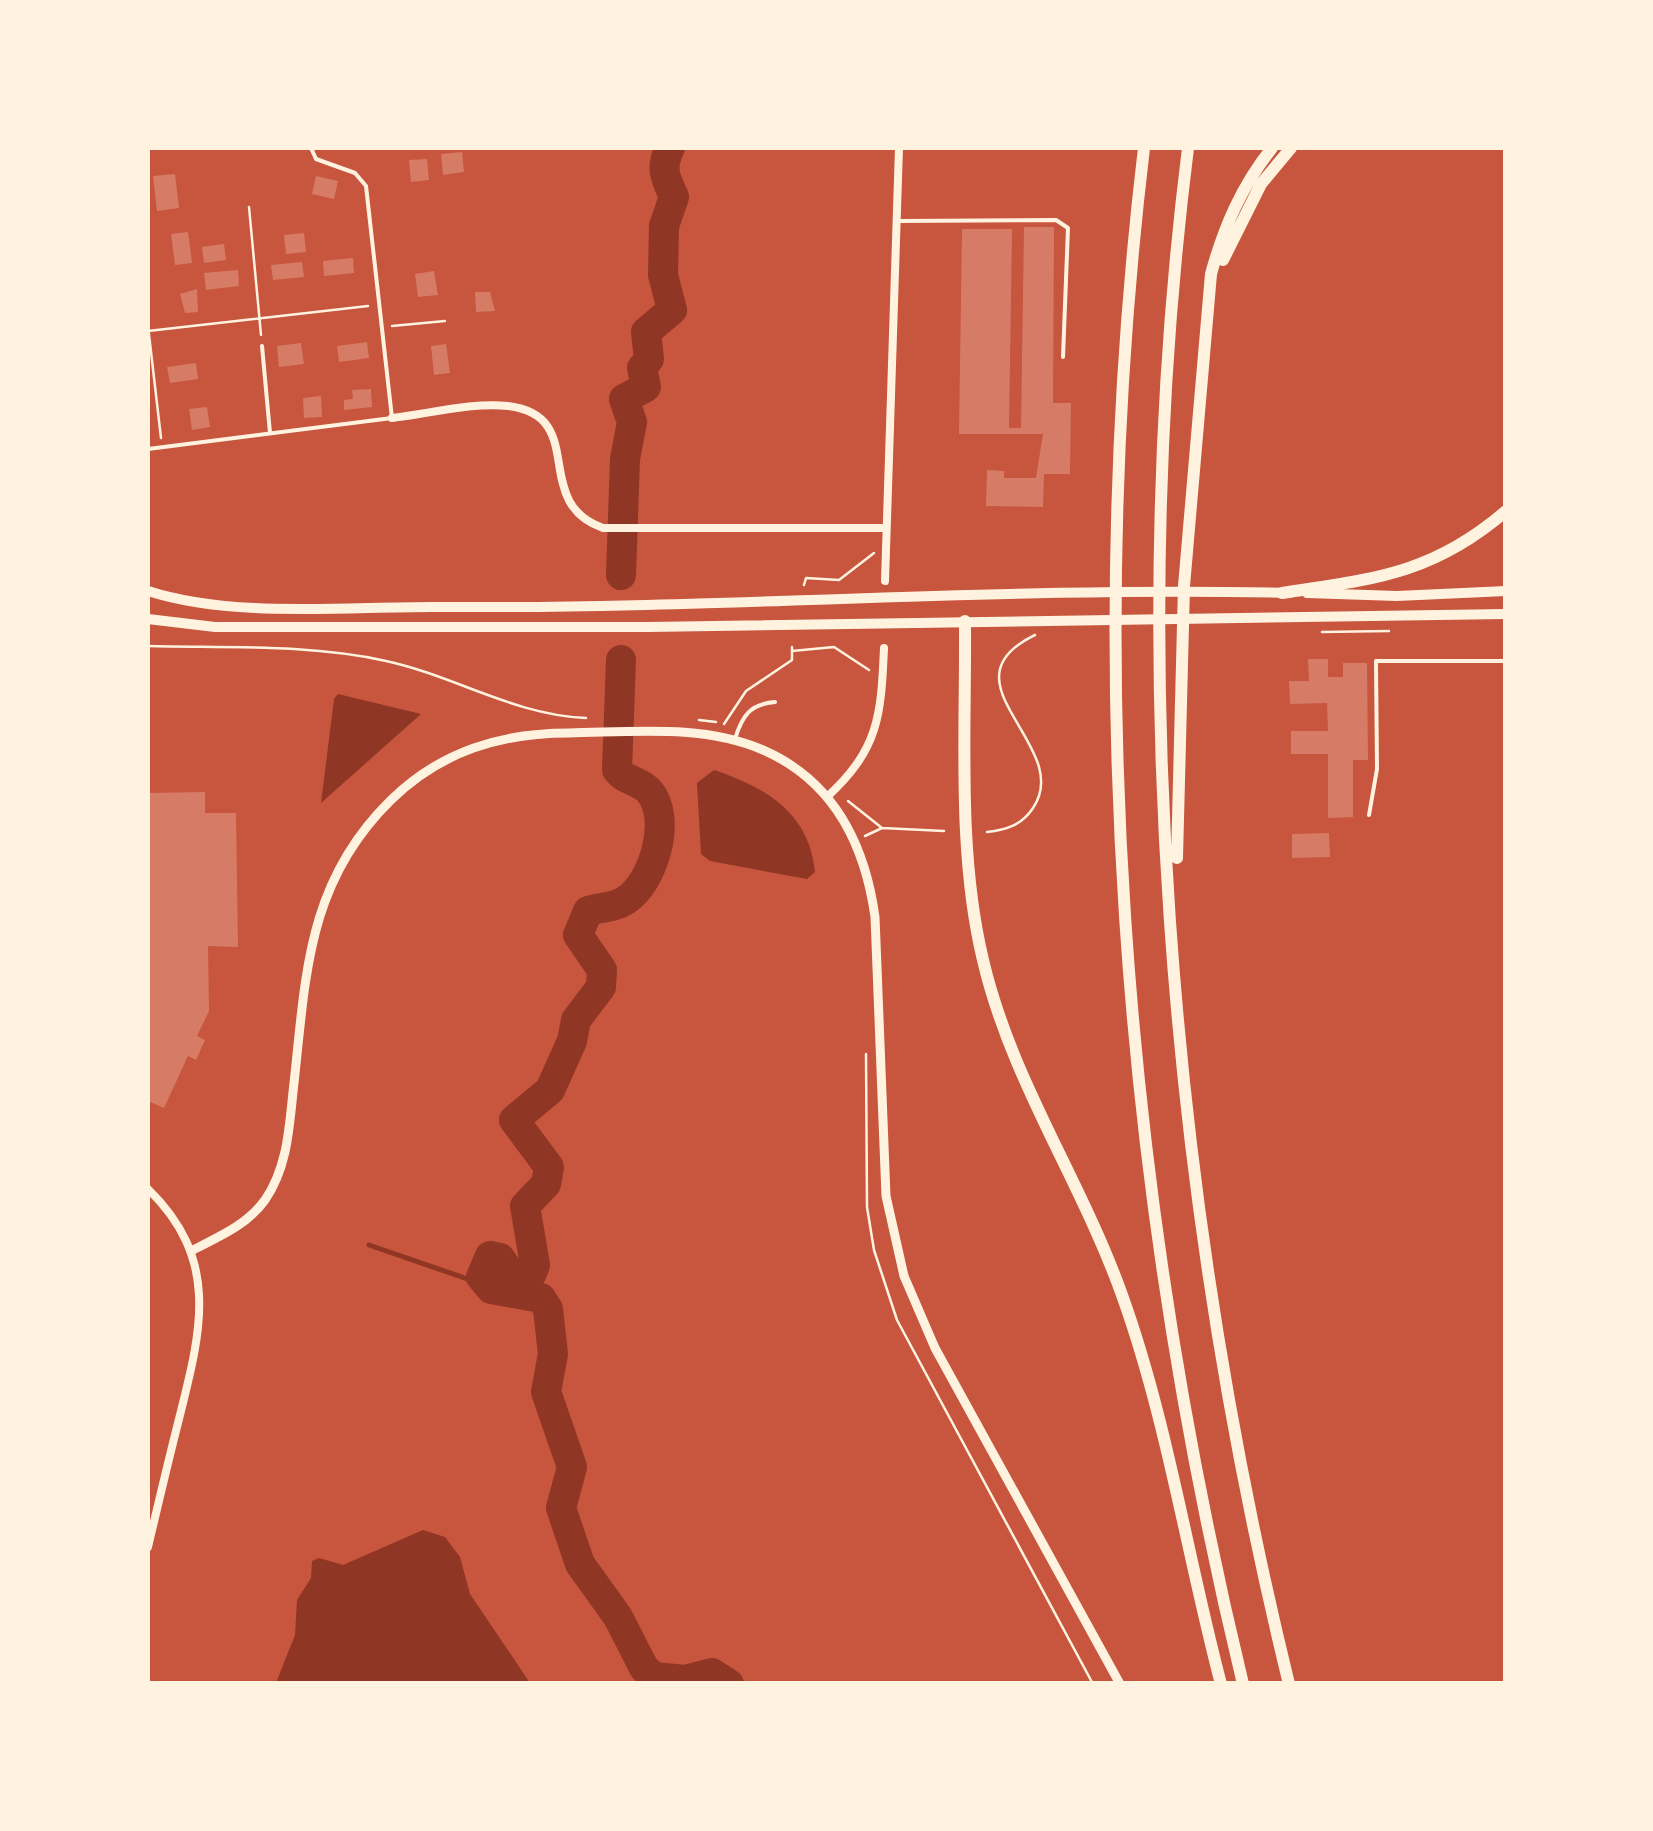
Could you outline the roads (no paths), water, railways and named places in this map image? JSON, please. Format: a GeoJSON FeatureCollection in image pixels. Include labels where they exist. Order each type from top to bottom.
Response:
{"type":"FeatureCollection","features":[{"type":"Feature","properties":{"kind":"highway"},"geometry":{"type":"LineString","coordinates":[[1144,148],[1120,482],[1121,842],[1136,1051],[1164,1282],[1215,1568],[1243,1684]]}},
{"type":"Feature","properties":{"kind":"highway"},"geometry":{"type":"LineString","coordinates":[[1188,148],[1164,489],[1164,772],[1175,971],[1196,1178],[1220,1354],[1262,1576],[1289,1684]]}},
{"type":"Feature","properties":{"kind":"highway"},"geometry":{"type":"LineString","coordinates":[[1175,971],[1184,586],[1211,274],[1224,229],[1247,179],[1272,148]]}},
{"type":"Feature","properties":{"kind":"highway"},"geometry":{"type":"LineString","coordinates":[[1206,320],[1233,233],[1261,184],[1291,148]]}},
{"type":"Feature","properties":{"kind":"highway"},"geometry":{"type":"LineString","coordinates":[[1282,593],[1393,576],[1452,551],[1506,511]]}},
{"type":"Feature","properties":{"kind":"highway"},"geometry":{"type":"LineString","coordinates":[[965,621],[970,882],[982,958],[1002,1030],[1038,1118],[1089,1215],[1122,1294],[1143,1362],[1220,1684]]}},
{"type":"Feature","properties":{"kind":"main road"},"geometry":{"type":"LineString","coordinates":[[148,591],[219,606],[642,608],[805,599],[1282,593],[1397,596],[1506,591]]}},
{"type":"Feature","properties":{"kind":"main road"},"geometry":{"type":"LineString","coordinates":[[965,598],[965,621]]}},
{"type":"Feature","properties":{"kind":"main road"},"geometry":{"type":"LineString","coordinates":[[148,619],[216,627],[290,628],[1506,614]]}},
{"type":"Feature","properties":{"kind":"street"},"geometry":{"type":"LineString","coordinates":[[885,581],[898,148]]}},
{"type":"Feature","properties":{"kind":"street"},"geometry":{"type":"LineString","coordinates":[[392,418],[504,406],[528,410],[544,421],[558,453],[565,498],[576,516],[612,528],[886,528]]}},
{"type":"Feature","properties":{"kind":"street"},"geometry":{"type":"LineString","coordinates":[[827,797],[867,752],[878,727],[884,648]]}},
{"type":"Feature","properties":{"kind":"street"},"geometry":{"type":"LineString","coordinates":[[191,1252],[249,1218],[264,1201],[284,1162],[311,934],[332,876],[364,826],[416,775],[471,747],[524,733],[721,736],[788,763],[827,797],[857,840],[870,876],[886,1196],[904,1276],[935,1348],[1120,1684]]}},
{"type":"Feature","properties":{"kind":"street"},"geometry":{"type":"LineString","coordinates":[[148,1189],[178,1225],[191,1252],[202,1305],[199,1335],[151,1514],[148,1548]]}},
{"type":"Feature","properties":{"kind":"lane"},"geometry":{"type":"LineString","coordinates":[[148,449],[392,418],[366,186],[356,173],[316,159],[311,148]]}},
{"type":"Feature","properties":{"kind":"lane"},"geometry":{"type":"LineString","coordinates":[[894,221],[1056,220],[1068,228],[1063,357]]}},
{"type":"Feature","properties":{"kind":"lane"},"geometry":{"type":"LineString","coordinates":[[262,346],[270,433]]}},
{"type":"Feature","properties":{"kind":"lane"},"geometry":{"type":"LineString","coordinates":[[1369,815],[1377,769],[1376,661],[1506,661]]}},
{"type":"Feature","properties":{"kind":"lane"},"geometry":{"type":"LineString","coordinates":[[735,739],[754,706],[775,702]]}},
{"type":"Feature","properties":{"kind":"waterway"},"geometry":{"type":"LineString","coordinates":[[621,575],[625,459],[632,422],[624,399],[646,387],[642,368],[649,359],[646,332],[672,310],[663,275],[664,226],[674,197],[665,172],[670,148]]}},
{"type":"Feature","properties":{"kind":"waterway"},"geometry":{"type":"LineString","coordinates":[[621,660],[617,770],[646,788],[656,803],[657,849],[636,892],[617,905],[588,911],[578,935],[602,970],[601,987],[576,1020],[572,1041],[550,1090],[514,1120],[549,1167],[546,1184],[525,1206],[535,1265],[532,1273],[513,1277],[500,1258],[490,1256],[481,1277],[491,1289],[541,1298],[548,1309],[553,1354],[546,1392],[572,1467],[561,1508],[580,1564],[618,1617],[644,1668],[654,1677],[685,1680],[712,1673],[729,1684]]}},
{"type":"Feature","properties":{"kind":"waterway"},"geometry":{"type":"LineString","coordinates":[[369,1245],[485,1285]]}}]}
